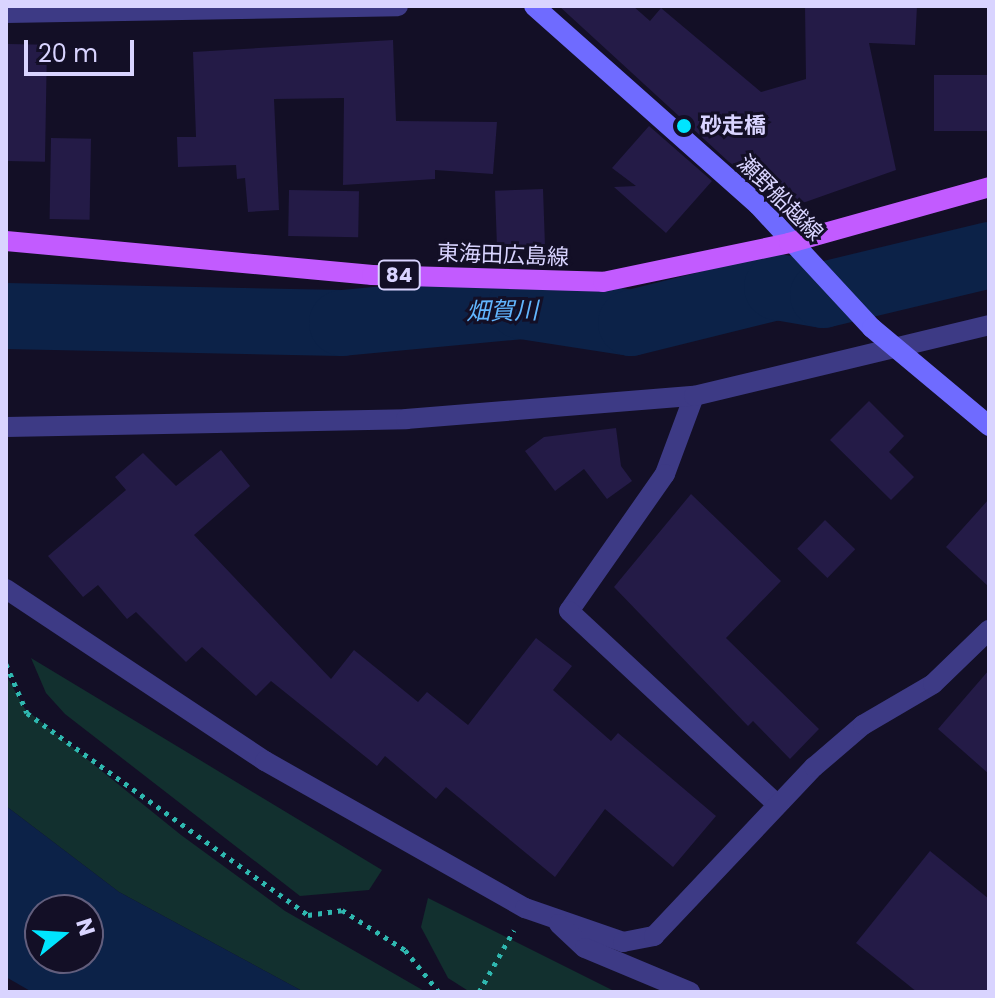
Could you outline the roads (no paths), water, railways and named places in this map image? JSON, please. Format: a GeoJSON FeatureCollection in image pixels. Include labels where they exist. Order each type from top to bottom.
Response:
{"type":"FeatureCollection","features":[{"type":"Feature","properties":{"kind":"main road","name":"瀬野船越線"},"geometry":{"type":"LineString","coordinates":[[534,6],[758,205],[789,243],[872,328],[989,426]]}},
{"type":"Feature","properties":{"kind":"main road","name":"東海田広島線"},"geometry":{"type":"LineString","coordinates":[[6,241],[372,275],[603,282],[789,243],[989,187]]}},
{"type":"Feature","properties":{"kind":"street"},"geometry":{"type":"LineString","coordinates":[[6,13],[398,6]]}},
{"type":"Feature","properties":{"kind":"street"},"geometry":{"type":"LineString","coordinates":[[6,427],[406,419],[694,396],[898,350],[989,325]]}},
{"type":"Feature","properties":{"kind":"street"},"geometry":{"type":"LineString","coordinates":[[694,396],[665,474],[569,611],[777,804]]}},
{"type":"Feature","properties":{"kind":"street"},"geometry":{"type":"LineString","coordinates":[[6,589],[265,761],[550,916],[623,942],[654,936],[777,804],[863,725],[933,684],[989,630]]}},
{"type":"Feature","properties":{"kind":"street"},"geometry":{"type":"LineString","coordinates":[[550,916],[585,948],[690,992]]}},
{"type":"Feature","properties":{"kind":"water"},"geometry":{"type":"Polygon","coordinates":[[[6,806],[119,892],[304,992],[32,992],[6,977],[6,806]]]}},
{"type":"Feature","properties":{"kind":"waterway","name":"畑賀川"},"geometry":{"type":"LineString","coordinates":[[6,316],[342,323],[521,306],[631,323],[777,287],[823,295],[989,255]]}},
{"type":"Feature","properties":{"kind":"place","name":"砂走橋"},"geometry":{"type":"Point","coordinates":[684,126]}}]}
